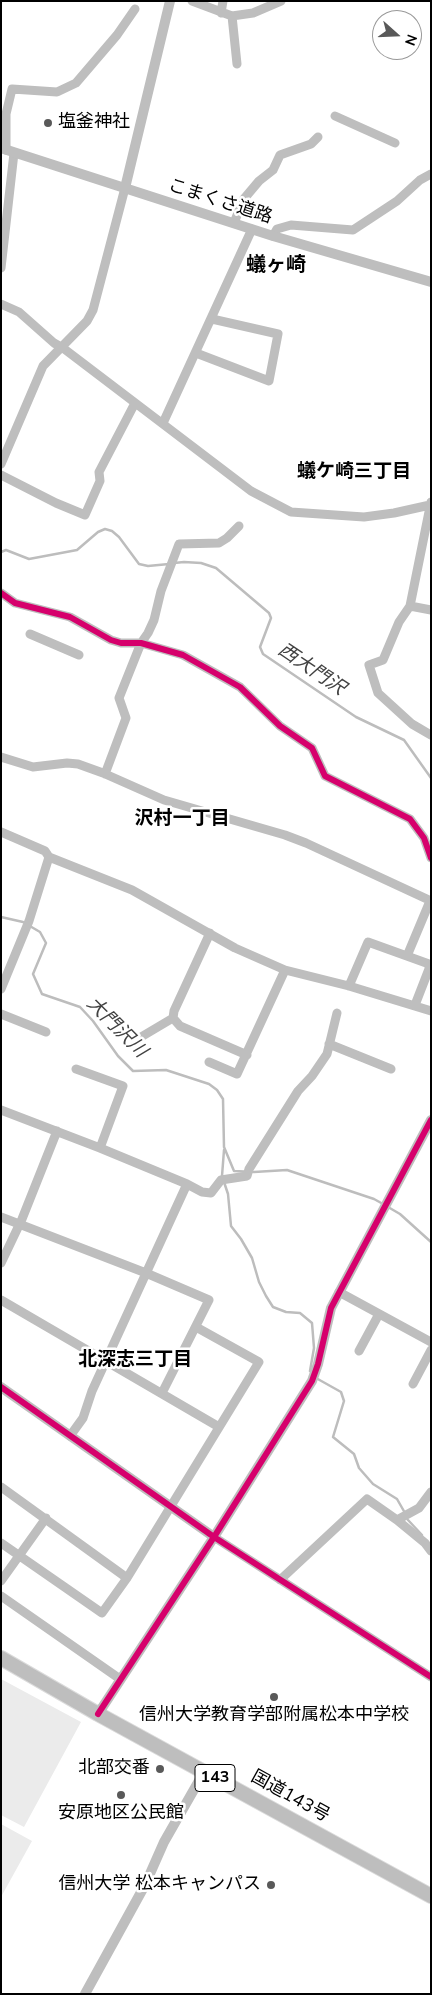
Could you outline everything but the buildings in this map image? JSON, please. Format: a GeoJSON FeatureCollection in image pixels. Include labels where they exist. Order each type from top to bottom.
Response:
{"type":"FeatureCollection","features":[{"type":"Feature","properties":{"kind":"highway","name":"国道143号"},"geometry":{"type":"LineString","coordinates":[[1,1658],[98,1714],[431,1896]]}},
{"type":"Feature","properties":{"kind":"street"},"geometry":{"type":"LineString","coordinates":[[1,464],[43,366],[63,348],[87,321],[94,310],[170,1]]}},
{"type":"Feature","properties":{"kind":"street"},"geometry":{"type":"LineString","coordinates":[[192,1],[232,16],[253,13],[281,1]]}},
{"type":"Feature","properties":{"kind":"street"},"geometry":{"type":"LineString","coordinates":[[221,13],[223,1]]}},
{"type":"Feature","properties":{"kind":"street"},"geometry":{"type":"LineString","coordinates":[[1,268],[7,150],[4,114],[12,89],[57,92],[76,83],[117,36],[135,10]]}},
{"type":"Feature","properties":{"kind":"street"},"geometry":{"type":"LineString","coordinates":[[232,16],[237,64]]}},
{"type":"Feature","properties":{"kind":"street"},"geometry":{"type":"LineString","coordinates":[[335,116],[395,143]]}},
{"type":"Feature","properties":{"kind":"street"},"geometry":{"type":"LineString","coordinates":[[234,223],[243,200],[259,181],[273,170],[280,156],[311,144],[318,137]]}},
{"type":"Feature","properties":{"kind":"street","name":"こまくさ道路"},"geometry":{"type":"LineString","coordinates":[[7,150],[272,236],[431,282]]}},
{"type":"Feature","properties":{"kind":"street"},"geometry":{"type":"LineString","coordinates":[[272,236],[277,229],[291,225],[353,230],[386,209],[420,180],[431,174]]}},
{"type":"Feature","properties":{"kind":"street"},"geometry":{"type":"LineString","coordinates":[[163,423],[252,229]]}},
{"type":"Feature","properties":{"kind":"street"},"geometry":{"type":"LineString","coordinates":[[1,304],[18,312],[54,343],[163,423],[251,491],[291,512],[364,517],[394,514],[430,503],[410,606],[399,622],[383,660],[369,665],[378,693],[412,724],[431,735]]}},
{"type":"Feature","properties":{"kind":"street"},"geometry":{"type":"LineString","coordinates":[[196,353],[269,381],[278,334],[212,319]]}},
{"type":"Feature","properties":{"kind":"street"},"geometry":{"type":"LineString","coordinates":[[1,474],[56,504],[85,515],[100,481],[99,472],[134,403]]}},
{"type":"Feature","properties":{"kind":"street"},"geometry":{"type":"LineString","coordinates":[[105,774],[126,718],[120,698],[141,643],[154,620],[161,591],[179,544],[219,543],[239,526]]}},
{"type":"Feature","properties":{"kind":"street"},"geometry":{"type":"LineString","coordinates":[[1,593],[15,603],[70,617],[111,640],[122,643],[141,643],[183,655],[240,687],[280,726],[312,748],[325,776],[410,819],[424,838],[431,858]]}},
{"type":"Feature","properties":{"kind":"street"},"geometry":{"type":"LineString","coordinates":[[410,606],[431,610]]}},
{"type":"Feature","properties":{"kind":"street"},"geometry":{"type":"LineString","coordinates":[[30,634],[79,655]]}},
{"type":"Feature","properties":{"kind":"street"},"geometry":{"type":"LineString","coordinates":[[1,758],[33,767],[67,763],[78,764],[164,800],[299,840],[430,901],[407,956]]}},
{"type":"Feature","properties":{"kind":"street"},"geometry":{"type":"LineString","coordinates":[[1,832],[45,851],[49,857],[132,890],[235,948],[285,970],[349,986],[431,1011]]}},
{"type":"Feature","properties":{"kind":"street"},"geometry":{"type":"LineString","coordinates":[[1,989],[28,925],[49,857]]}},
{"type":"Feature","properties":{"kind":"street"},"geometry":{"type":"LineString","coordinates":[[141,1037],[173,1018],[210,933]]}},
{"type":"Feature","properties":{"kind":"street"},"geometry":{"type":"LineString","coordinates":[[349,986],[368,942],[429,964],[429,969],[414,1005]]}},
{"type":"Feature","properties":{"kind":"street"},"geometry":{"type":"LineString","coordinates":[[209,1062],[237,1074],[285,970]]}},
{"type":"Feature","properties":{"kind":"street"},"geometry":{"type":"LineString","coordinates":[[1,1014],[46,1032]]}},
{"type":"Feature","properties":{"kind":"street"},"geometry":{"type":"LineString","coordinates":[[1,1110],[100,1148],[202,1192],[211,1192],[221,1180],[247,1176],[248,1171],[298,1091],[312,1076],[327,1054],[337,1014]]}},
{"type":"Feature","properties":{"kind":"street"},"geometry":{"type":"LineString","coordinates":[[173,1018],[180,1026],[247,1055]]}},
{"type":"Feature","properties":{"kind":"street"},"geometry":{"type":"LineString","coordinates":[[329,1044],[391,1069]]}},
{"type":"Feature","properties":{"kind":"street"},"geometry":{"type":"LineString","coordinates":[[76,1069],[123,1086],[100,1148]]}},
{"type":"Feature","properties":{"kind":"street"},"geometry":{"type":"LineString","coordinates":[[98,1714],[214,1537],[313,1377],[326,1326],[339,1292],[431,1120]]}},
{"type":"Feature","properties":{"kind":"street"},"geometry":{"type":"LineString","coordinates":[[1,1263],[57,1131]]}},
{"type":"Feature","properties":{"kind":"street"},"geometry":{"type":"LineString","coordinates":[[70,1436],[83,1418],[92,1391],[107,1362],[187,1184]]}},
{"type":"Feature","properties":{"kind":"street"},"geometry":{"type":"LineString","coordinates":[[1,1217],[146,1273],[209,1300],[162,1393]]}},
{"type":"Feature","properties":{"kind":"street"},"geometry":{"type":"LineString","coordinates":[[339,1292],[431,1342]]}},
{"type":"Feature","properties":{"kind":"street"},"geometry":{"type":"LineString","coordinates":[[1,1300],[219,1427]]}},
{"type":"Feature","properties":{"kind":"street"},"geometry":{"type":"LineString","coordinates":[[359,1351],[379,1314]]}},
{"type":"Feature","properties":{"kind":"street"},"geometry":{"type":"LineString","coordinates":[[1,1543],[102,1613],[127,1578],[258,1362],[196,1327]]}},
{"type":"Feature","properties":{"kind":"street"},"geometry":{"type":"LineString","coordinates":[[413,1384],[431,1350]]}},
{"type":"Feature","properties":{"kind":"street"},"geometry":{"type":"LineString","coordinates":[[1,1388],[214,1537],[431,1677]]}},
{"type":"Feature","properties":{"kind":"street"},"geometry":{"type":"LineString","coordinates":[[1,1486],[127,1578]]}},
{"type":"Feature","properties":{"kind":"street"},"geometry":{"type":"LineString","coordinates":[[397,1520],[419,1508],[431,1492]]}},
{"type":"Feature","properties":{"kind":"street"},"geometry":{"type":"LineString","coordinates":[[280,1580],[367,1499],[397,1520],[425,1543],[431,1551]]}},
{"type":"Feature","properties":{"kind":"street"},"geometry":{"type":"LineString","coordinates":[[1,1581],[46,1518]]}},
{"type":"Feature","properties":{"kind":"street"},"geometry":{"type":"LineString","coordinates":[[1,1596],[120,1679]]}},
{"type":"Feature","properties":{"kind":"street"},"geometry":{"type":"LineString","coordinates":[[85,1994],[145,1885],[164,1842],[204,1772]]}},
{"type":"Feature","properties":{"kind":"shaded area"},"geometry":{"type":"Polygon","coordinates":[[[1,1679],[81,1722],[24,1827],[1,1815],[1,1679]]]}},
{"type":"Feature","properties":{"kind":"shaded area"},"geometry":{"type":"Polygon","coordinates":[[[1,1824],[32,1841],[1,1897],[1,1824]]]}},
{"type":"Feature","properties":{"kind":"waterway","name":"西大門沢"},"geometry":{"type":"LineString","coordinates":[[1,552],[6,550],[29,559],[77,550],[98,532],[105,529],[112,531],[119,537],[139,564],[148,566],[169,564]]}},
{"type":"Feature","properties":{"kind":"waterway","name":"西大門沢"},"geometry":{"type":"LineString","coordinates":[[174,563],[201,563],[216,568],[269,613],[271,618],[260,647],[263,654],[356,717],[404,740],[431,778]]}},
{"type":"Feature","properties":{"kind":"waterway","name":"大門沢川"},"geometry":{"type":"LineString","coordinates":[[1,917],[23,922],[40,932],[46,943],[33,974],[42,994],[80,1007],[93,1021],[118,1056],[133,1071],[166,1070],[209,1084],[217,1090],[223,1099],[224,1147],[234,1171],[287,1170],[374,1199],[383,1204]]}},
{"type":"Feature","properties":{"kind":"waterway"},"geometry":{"type":"LineString","coordinates":[[222,1176],[224,1150]]}},
{"type":"Feature","properties":{"kind":"waterway"},"geometry":{"type":"LineString","coordinates":[[224,1182],[228,1194],[231,1226],[252,1258],[259,1282],[266,1296],[273,1307],[286,1312],[300,1313],[312,1323],[314,1348],[310,1371]]}},
{"type":"Feature","properties":{"kind":"waterway","name":"大門沢川"},"geometry":{"type":"LineString","coordinates":[[388,1207],[400,1214],[431,1242]]}},
{"type":"Feature","properties":{"kind":"waterway"},"geometry":{"type":"LineString","coordinates":[[316,1378],[341,1392],[344,1401],[333,1437],[354,1454],[359,1468],[373,1484],[397,1499],[405,1513]]}},
{"type":"Feature","properties":{"kind":"waterway"},"geometry":{"type":"LineString","coordinates":[[408,1520],[422,1535]]}},
{"type":"Feature","properties":{"kind":"cycle path"},"geometry":{"type":"LineString","coordinates":[[1,593],[15,603],[70,617],[111,640],[121,643],[141,643],[183,655],[240,687],[280,726],[312,748],[325,776],[410,819],[424,838],[431,858]]}},
{"type":"Feature","properties":{"kind":"cycle path"},"geometry":{"type":"LineString","coordinates":[[98,1714],[214,1537],[312,1381],[318,1364],[331,1308],[431,1120]]}},
{"type":"Feature","properties":{"kind":"cycle path"},"geometry":{"type":"LineString","coordinates":[[1,1387],[214,1537],[431,1677]]}},
{"type":"Feature","properties":{"kind":"place","name":"塩釜神社"},"geometry":{"type":"Point","coordinates":[48,123]}},
{"type":"Feature","properties":{"kind":"place","name":"信州大学教育学部附属松本中学校"},"geometry":{"type":"Point","coordinates":[274,1697]}},
{"type":"Feature","properties":{"kind":"place","name":"北部交番"},"geometry":{"type":"Point","coordinates":[160,1769]}},
{"type":"Feature","properties":{"kind":"place","name":"安原地区公民館"},"geometry":{"type":"Point","coordinates":[121,1795]}},
{"type":"Feature","properties":{"kind":"place","name":"信州大学 松本キャンパス"},"geometry":{"type":"Point","coordinates":[271,1885]}},
{"type":"Feature","properties":{"kind":"district","name":"蟻ヶ崎"},"geometry":{"type":"Point","coordinates":[276,266]}},
{"type":"Feature","properties":{"kind":"district","name":"蟻ケ崎三丁目"},"geometry":{"type":"Point","coordinates":[354,472]}},
{"type":"Feature","properties":{"kind":"district","name":"沢村一丁目"},"geometry":{"type":"Point","coordinates":[182,819]}},
{"type":"Feature","properties":{"kind":"district","name":"北深志三丁目"},"geometry":{"type":"Point","coordinates":[135,1360]}}]}
